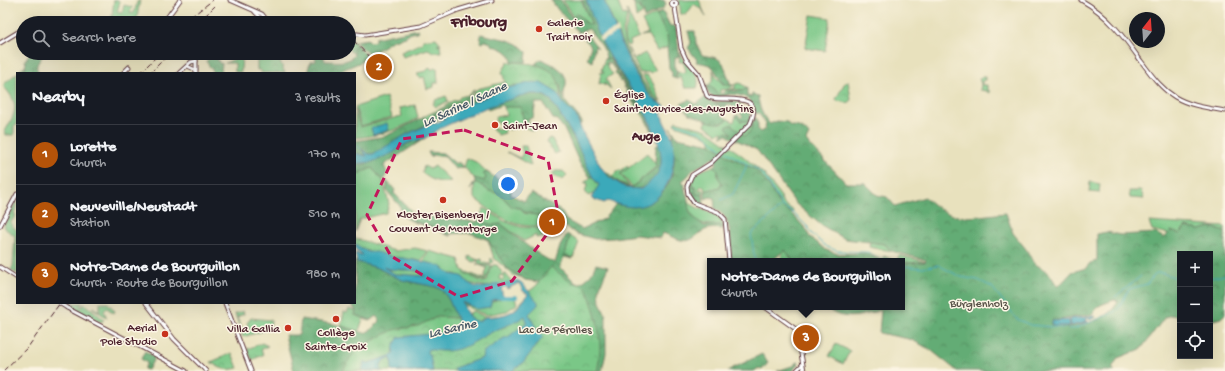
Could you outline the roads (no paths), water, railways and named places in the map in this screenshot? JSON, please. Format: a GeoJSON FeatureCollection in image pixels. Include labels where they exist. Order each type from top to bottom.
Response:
{"type":"FeatureCollection","features":[{"type":"Feature","properties":{"kind":"main road"},"geometry":{"type":"LineString","coordinates":[[168,16],[180,0]]}},
{"type":"Feature","properties":{"kind":"main road"},"geometry":{"type":"LineString","coordinates":[[230,0],[253,11],[259,16]]}},
{"type":"Feature","properties":{"kind":"main road"},"geometry":{"type":"LineString","coordinates":[[356,35],[361,36],[421,26],[458,10],[476,6],[492,0]]}},
{"type":"Feature","properties":{"kind":"main road"},"geometry":{"type":"LineString","coordinates":[[1081,0],[1101,13],[1114,25],[1155,80],[1167,91],[1181,100],[1195,105],[1225,111]]}},
{"type":"Feature","properties":{"kind":"main road"},"geometry":{"type":"LineString","coordinates":[[674,1],[672,4],[675,7],[682,50],[699,74],[705,93],[709,98],[718,100],[742,99],[751,106],[752,117],[747,127],[714,160],[692,175],[687,189],[688,194],[694,203],[718,212],[725,219],[728,258]]}},
{"type":"Feature","properties":{"kind":"main road"},"geometry":{"type":"LineString","coordinates":[[0,43],[16,32]]}},
{"type":"Feature","properties":{"kind":"main road"},"geometry":{"type":"LineString","coordinates":[[180,72],[196,60]]}},
{"type":"Feature","properties":{"kind":"main road"},"geometry":{"type":"LineString","coordinates":[[196,60],[196,71]]}},
{"type":"Feature","properties":{"kind":"main road"},"geometry":{"type":"LineString","coordinates":[[124,72],[129,67]]}},
{"type":"Feature","properties":{"kind":"main road"},"geometry":{"type":"LineString","coordinates":[[0,226],[16,196]]}},
{"type":"Feature","properties":{"kind":"main road"},"geometry":{"type":"LineString","coordinates":[[0,268],[16,277]]}},
{"type":"Feature","properties":{"kind":"main road"},"geometry":{"type":"LineString","coordinates":[[61,304],[186,371]]}},
{"type":"Feature","properties":{"kind":"main road"},"geometry":{"type":"LineString","coordinates":[[147,304],[160,322],[206,371]]}},
{"type":"Feature","properties":{"kind":"main road"},"geometry":{"type":"LineString","coordinates":[[225,304],[251,371]]}},
{"type":"Feature","properties":{"kind":"main road"},"geometry":{"type":"LineString","coordinates":[[769,310],[796,329],[799,338],[804,371]]}},
{"type":"Feature","properties":{"kind":"main road"},"geometry":{"type":"LineString","coordinates":[[796,371],[802,365]]}},
{"type":"Feature","properties":{"kind":"street"},"geometry":{"type":"LineString","coordinates":[[187,66],[196,71]]}},
{"type":"Feature","properties":{"kind":"water"},"geometry":{"type":"Polygon","coordinates":[[[586,0],[604,0],[624,50],[636,75],[651,97],[666,107],[661,111],[663,120],[673,141],[674,162],[668,183],[655,200],[646,205],[635,207],[624,206],[608,201],[604,203],[591,198],[599,185],[592,176],[573,136],[551,100],[545,96],[537,94],[527,94],[487,107],[441,128],[427,137],[406,144],[393,153],[372,162],[356,164],[356,153],[367,156],[361,149],[369,154],[373,154],[407,134],[430,124],[437,123],[466,105],[507,88],[533,82],[541,83],[556,92],[564,104],[576,116],[582,131],[601,167],[609,177],[626,188],[641,189],[654,178],[659,171],[661,163],[660,150],[656,135],[640,103],[611,58],[596,29],[586,0]]]}},
{"type":"Feature","properties":{"kind":"water"},"geometry":{"type":"Polygon","coordinates":[[[387,123],[389,130],[373,135],[371,128],[387,123]]]}},
{"type":"Feature","properties":{"kind":"water","name":"Lac de Pérolles"},"geometry":{"type":"Polygon","coordinates":[[[356,245],[368,252],[377,252],[396,258],[434,264],[442,267],[450,274],[462,276],[469,283],[477,287],[486,287],[496,284],[501,286],[503,298],[492,300],[490,307],[477,309],[462,302],[468,316],[477,321],[481,321],[485,317],[499,316],[515,309],[528,294],[523,291],[519,283],[507,289],[505,284],[517,281],[521,282],[538,302],[538,305],[529,314],[537,330],[543,337],[523,363],[512,371],[455,371],[454,368],[482,358],[483,352],[504,338],[508,337],[527,322],[525,316],[463,348],[447,351],[428,349],[427,353],[430,355],[433,371],[392,371],[391,358],[384,360],[381,365],[381,371],[362,371],[364,361],[368,363],[393,355],[394,345],[399,337],[451,332],[456,330],[459,324],[449,300],[443,291],[436,287],[402,280],[378,268],[357,262],[356,253],[363,255],[356,250],[356,245]],[[383,267],[395,274],[425,276],[420,271],[389,269],[383,267]]]}},
{"type":"Feature","properties":{"kind":"water"},"geometry":{"type":"Polygon","coordinates":[[[1095,317],[1090,320],[1088,318],[1083,322],[1087,320],[1088,322],[1071,326],[1070,319],[1095,317]]]}},
{"type":"Feature","properties":{"kind":"water"},"geometry":{"type":"Polygon","coordinates":[[[1069,320],[1070,326],[1052,326],[1052,321],[1069,320]]]}},
{"type":"Feature","properties":{"kind":"waterway"},"geometry":{"type":"LineString","coordinates":[[675,123],[702,132],[722,149]]}},
{"type":"Feature","properties":{"kind":"waterway"},"geometry":{"type":"LineString","coordinates":[[356,145],[361,149]]}},
{"type":"Feature","properties":{"kind":"waterway"},"geometry":{"type":"LineString","coordinates":[[725,151],[758,170],[766,179],[782,206],[792,212],[808,227],[811,233],[827,247],[838,251],[868,252],[880,258]]}},
{"type":"Feature","properties":{"kind":"waterway"},"geometry":{"type":"LineString","coordinates":[[721,200],[733,194],[747,165]]}},
{"type":"Feature","properties":{"kind":"waterway"},"geometry":{"type":"LineString","coordinates":[[755,258],[751,234],[782,206]]}},
{"type":"Feature","properties":{"kind":"waterway"},"geometry":{"type":"LineString","coordinates":[[905,266],[922,268],[938,265],[961,277],[978,280],[992,287],[1017,319],[1030,325],[1074,329],[1114,312],[1119,308],[1129,289],[1147,284],[1156,273],[1162,273],[1177,278]]}},
{"type":"Feature","properties":{"kind":"waterway"},"geometry":{"type":"LineString","coordinates":[[1213,277],[1225,275]]}},
{"type":"Feature","properties":{"kind":"waterway"},"geometry":{"type":"LineString","coordinates":[[1115,297],[1141,276]]}},
{"type":"Feature","properties":{"kind":"waterway"},"geometry":{"type":"LineString","coordinates":[[494,285],[495,283],[503,284],[518,280],[524,286]]}},
{"type":"Feature","properties":{"kind":"waterway"},"geometry":{"type":"LineString","coordinates":[[501,287],[507,285]]}},
{"type":"Feature","properties":{"kind":"waterway","name":"La Sarine / Saane"},"geometry":{"type":"LineString","coordinates":[[498,297],[516,297]]}},
{"type":"Feature","properties":{"kind":"railway"},"geometry":{"type":"LineString","coordinates":[[192,16],[213,0]]}},
{"type":"Feature","properties":{"kind":"railway"},"geometry":{"type":"LineString","coordinates":[[205,16],[221,0]]}},
{"type":"Feature","properties":{"kind":"railway"},"geometry":{"type":"LineString","coordinates":[[356,43],[378,66]]}},
{"type":"Feature","properties":{"kind":"railway"},"geometry":{"type":"LineString","coordinates":[[141,72],[153,60]]}},
{"type":"Feature","properties":{"kind":"railway"},"geometry":{"type":"LineString","coordinates":[[151,72],[163,60]]}},
{"type":"Feature","properties":{"kind":"railway"},"geometry":{"type":"LineString","coordinates":[[3,371],[28,347],[59,304]]}},
{"type":"Feature","properties":{"kind":"place","name":"Galerie Trait noir"},"geometry":{"type":"Point","coordinates":[539,29]}},
{"type":"Feature","properties":{"kind":"place","name":"Neuveville/Neustadt"},"geometry":{"type":"Point","coordinates":[379,67]}},
{"type":"Feature","properties":{"kind":"place","name":"Église Saint-Maurice-des-Augustins"},"geometry":{"type":"Point","coordinates":[606,101]}},
{"type":"Feature","properties":{"kind":"place","name":"Saint-Jean"},"geometry":{"type":"Point","coordinates":[495,125]}},
{"type":"Feature","properties":{"kind":"place","name":"Kloster Bisenberg / Couvent de Montorge"},"geometry":{"type":"Point","coordinates":[443,200]}},
{"type":"Feature","properties":{"kind":"place","name":"Lorette"},"geometry":{"type":"Point","coordinates":[552,222]}},
{"type":"Feature","properties":{"kind":"place","name":"Collège Sainte-Croix"},"geometry":{"type":"Point","coordinates":[336,319]}},
{"type":"Feature","properties":{"kind":"place","name":"Villa Gallia"},"geometry":{"type":"Point","coordinates":[288,328]}},
{"type":"Feature","properties":{"kind":"place","name":"Aerial Pole Studio"},"geometry":{"type":"Point","coordinates":[165,334]}},
{"type":"Feature","properties":{"kind":"place","name":"Notre-Dame de Bourguillon"},"geometry":{"type":"Point","coordinates":[806,338]}},
{"type":"Feature","properties":{"kind":"district","name":"Fribourg"},"geometry":{"type":"Point","coordinates":[479,20]}},
{"type":"Feature","properties":{"kind":"district","name":"Auge"},"geometry":{"type":"Point","coordinates":[646,135]}},
{"type":"Feature","properties":{"kind":"park label","name":"Bürglenholz"},"geometry":{"type":"Point","coordinates":[979,303]}},
{"type":"Feature","properties":{"kind":"water label","name":"La Sarine"},"geometry":{"type":"Point","coordinates":[452,327]}}]}
